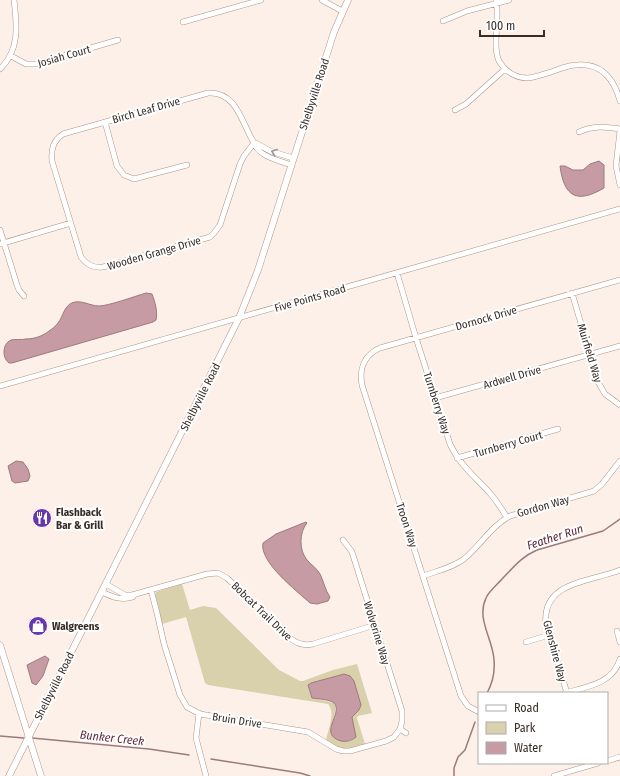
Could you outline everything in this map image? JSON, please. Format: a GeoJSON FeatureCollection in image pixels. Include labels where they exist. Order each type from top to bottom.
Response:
{"type":"FeatureCollection","features":[{"type":"Feature","properties":{"kind":"main road","name":"Shelbyville Road"},"geometry":{"type":"LineString","coordinates":[[9,776],[239,318],[251,289],[330,43],[342,11],[348,0]]}},
{"type":"Feature","properties":{"kind":"main road"},"geometry":{"type":"LineString","coordinates":[[0,645],[41,776]]}},
{"type":"Feature","properties":{"kind":"street"},"geometry":{"type":"LineString","coordinates":[[0,69],[10,56],[16,43],[17,30],[14,0]]}},
{"type":"Feature","properties":{"kind":"street"},"geometry":{"type":"LineString","coordinates":[[183,22],[261,0]]}},
{"type":"Feature","properties":{"kind":"street"},"geometry":{"type":"LineString","coordinates":[[322,0],[342,11]]}},
{"type":"Feature","properties":{"kind":"street"},"geometry":{"type":"LineString","coordinates":[[443,21],[497,1],[509,0]]}},
{"type":"Feature","properties":{"kind":"street"},"geometry":{"type":"LineString","coordinates":[[497,1],[496,53],[505,69],[511,74],[526,78],[569,66],[587,65],[596,68],[611,80],[618,89],[620,101]]}},
{"type":"Feature","properties":{"kind":"street","name":"Josiah Court"},"geometry":{"type":"LineString","coordinates":[[10,56],[26,64],[36,64],[118,40]]}},
{"type":"Feature","properties":{"kind":"street"},"geometry":{"type":"LineString","coordinates":[[455,110],[466,104],[505,69]]}},
{"type":"Feature","properties":{"kind":"street","name":"Birch Leaf Drive"},"geometry":{"type":"LineString","coordinates":[[70,222],[52,161],[52,146],[57,139],[63,134],[208,93],[222,95],[234,105],[260,153],[291,165]]}},
{"type":"Feature","properties":{"kind":"street"},"geometry":{"type":"LineString","coordinates":[[105,122],[117,166],[120,172],[127,177],[138,179],[187,165]]}},
{"type":"Feature","properties":{"kind":"street"},"geometry":{"type":"LineString","coordinates":[[579,132],[588,128],[596,127],[620,130],[616,166],[620,185]]}},
{"type":"Feature","properties":{"kind":"street"},"geometry":{"type":"LineString","coordinates":[[255,143],[270,151],[293,158]]}},
{"type":"Feature","properties":{"kind":"street","name":"Wooden Grange Drive"},"geometry":{"type":"LineString","coordinates":[[70,222],[81,257],[89,265],[96,268],[210,237],[220,225],[240,164],[244,156],[255,143]]}},
{"type":"Feature","properties":{"kind":"street","name":"Five Points Road"},"geometry":{"type":"LineString","coordinates":[[0,386],[620,209]]}},
{"type":"Feature","properties":{"kind":"street"},"geometry":{"type":"LineString","coordinates":[[2,244],[70,222]]}},
{"type":"Feature","properties":{"kind":"street"},"geometry":{"type":"LineString","coordinates":[[0,230],[2,244],[16,285],[18,290],[24,296]]}},
{"type":"Feature","properties":{"kind":"street","name":"Turnberry Way"},"geometry":{"type":"LineString","coordinates":[[397,273],[450,444],[457,458],[468,472],[494,498],[507,518]]}},
{"type":"Feature","properties":{"kind":"street","name":"Dornock Drive"},"geometry":{"type":"LineString","coordinates":[[361,369],[367,357],[374,351],[620,280]]}},
{"type":"Feature","properties":{"kind":"street","name":"Muirfield Way"},"geometry":{"type":"LineString","coordinates":[[572,293],[596,378],[608,397],[620,405]]}},
{"type":"Feature","properties":{"kind":"street","name":"Ardwell Drive"},"geometry":{"type":"LineString","coordinates":[[435,398],[620,346]]}},
{"type":"Feature","properties":{"kind":"street","name":"Troon Way"},"geometry":{"type":"LineString","coordinates":[[361,369],[361,383],[461,696],[472,709],[478,712]]}},
{"type":"Feature","properties":{"kind":"street","name":"Turnberry Court"},"geometry":{"type":"LineString","coordinates":[[457,458],[558,429]]}},
{"type":"Feature","properties":{"kind":"street","name":"Gordon Way"},"geometry":{"type":"LineString","coordinates":[[423,576],[454,565],[463,560],[507,518],[594,491],[602,484],[620,461]]}},
{"type":"Feature","properties":{"kind":"street","name":"Wolverine Way"},"geometry":{"type":"LineString","coordinates":[[343,540],[352,552],[402,712],[400,729]]}},
{"type":"Feature","properties":{"kind":"street","name":"Glenshire Way"},"geometry":{"type":"LineString","coordinates":[[566,692],[545,620],[547,608],[554,596],[561,589],[620,570]]}},
{"type":"Feature","properties":{"kind":"street","name":"Bobcat Trail Drive"},"geometry":{"type":"LineString","coordinates":[[106,584],[125,595],[132,595],[207,574],[221,574],[228,578],[290,638],[303,645],[313,644],[375,625]]}},
{"type":"Feature","properties":{"kind":"street","name":"Bobcat Trail Drive"},"geometry":{"type":"LineString","coordinates":[[102,592],[124,599],[151,590]]}},
{"type":"Feature","properties":{"kind":"street","name":"Bruin Drive"},"geometry":{"type":"LineString","coordinates":[[151,590],[158,613],[164,644],[180,695],[187,706],[199,713],[308,732],[343,752],[350,752],[386,741],[394,737],[400,729]]}},
{"type":"Feature","properties":{"kind":"street"},"geometry":{"type":"LineString","coordinates":[[617,631],[620,642]]}},
{"type":"Feature","properties":{"kind":"street"},"geometry":{"type":"LineString","coordinates":[[526,642],[549,635]]}},
{"type":"Feature","properties":{"kind":"street"},"geometry":{"type":"LineString","coordinates":[[569,692],[599,683],[606,679],[615,670],[620,659]]}},
{"type":"Feature","properties":{"kind":"street"},"geometry":{"type":"LineString","coordinates":[[199,713],[196,738],[206,776]]}},
{"type":"Feature","properties":{"kind":"street"},"geometry":{"type":"LineString","coordinates":[[400,729],[406,733]]}},
{"type":"Feature","properties":{"kind":"street"},"geometry":{"type":"LineString","coordinates":[[608,760],[620,757]]}},
{"type":"Feature","properties":{"kind":"street"},"geometry":{"type":"LineString","coordinates":[[554,776],[589,764]]}},
{"type":"Feature","properties":{"kind":"green space"},"geometry":{"type":"Polygon","coordinates":[[[182,584],[190,610],[203,606],[216,608],[279,670],[300,681],[357,664],[372,713],[358,716],[357,718],[365,744],[349,748],[341,748],[326,740],[331,717],[328,704],[208,685],[205,683],[186,617],[162,624],[155,595],[156,592],[182,584]],[[344,674],[311,683],[309,690],[312,698],[334,704],[335,710],[331,731],[335,736],[344,741],[351,741],[355,731],[352,717],[359,710],[357,689],[344,674]]]}},
{"type":"Feature","properties":{"kind":"water"},"geometry":{"type":"Polygon","coordinates":[[[599,161],[604,165],[604,188],[586,196],[573,195],[565,185],[560,166],[565,166],[573,170],[583,170],[590,164],[599,161]]]}},
{"type":"Feature","properties":{"kind":"water"},"geometry":{"type":"Polygon","coordinates":[[[146,293],[152,294],[155,304],[157,317],[153,322],[12,363],[9,363],[5,358],[4,351],[8,342],[11,340],[35,338],[47,333],[60,321],[69,304],[82,302],[96,306],[103,306],[146,293]]]}},
{"type":"Feature","properties":{"kind":"water"},"geometry":{"type":"Polygon","coordinates":[[[16,461],[23,462],[28,469],[30,476],[28,481],[15,483],[12,481],[8,466],[16,461]]]}},
{"type":"Feature","properties":{"kind":"water"},"geometry":{"type":"Polygon","coordinates":[[[306,522],[307,523],[301,536],[302,551],[307,560],[319,572],[330,597],[328,601],[317,604],[310,603],[288,584],[273,567],[263,551],[263,543],[276,534],[306,522]]]}},
{"type":"Feature","properties":{"kind":"water"},"geometry":{"type":"Polygon","coordinates":[[[45,656],[49,659],[43,676],[36,685],[32,683],[27,665],[45,656]]]}},
{"type":"Feature","properties":{"kind":"water"},"geometry":{"type":"Polygon","coordinates":[[[344,674],[350,676],[354,681],[361,705],[359,710],[352,717],[356,737],[351,740],[341,741],[334,738],[331,734],[336,712],[334,703],[312,698],[308,685],[344,674]]]}},
{"type":"Feature","properties":{"kind":"waterway","name":"Feather Run"},"geometry":{"type":"LineString","coordinates":[[487,692],[493,677],[494,669],[493,652],[483,614],[483,606],[489,593],[518,563],[531,553],[603,531],[620,519]]}},
{"type":"Feature","properties":{"kind":"waterway","name":"Feather Run"},"geometry":{"type":"LineString","coordinates":[[454,776],[454,768],[458,757],[465,750],[475,722]]}},
{"type":"Feature","properties":{"kind":"waterway","name":"Bunker Creek"},"geometry":{"type":"LineString","coordinates":[[0,736],[24,738]]}},
{"type":"Feature","properties":{"kind":"waterway","name":"Bunker Creek"},"geometry":{"type":"LineString","coordinates":[[32,738],[149,749],[189,755]]}},
{"type":"Feature","properties":{"kind":"waterway","name":"Bunker Creek"},"geometry":{"type":"LineString","coordinates":[[211,759],[300,773],[310,776]]}},
{"type":"Feature","properties":{"kind":"place","name":"Flashback Bar & Grill"},"geometry":{"type":"Point","coordinates":[42,518]}},
{"type":"Feature","properties":{"kind":"place","name":"Walgreens"},"geometry":{"type":"Point","coordinates":[38,626]}}]}
